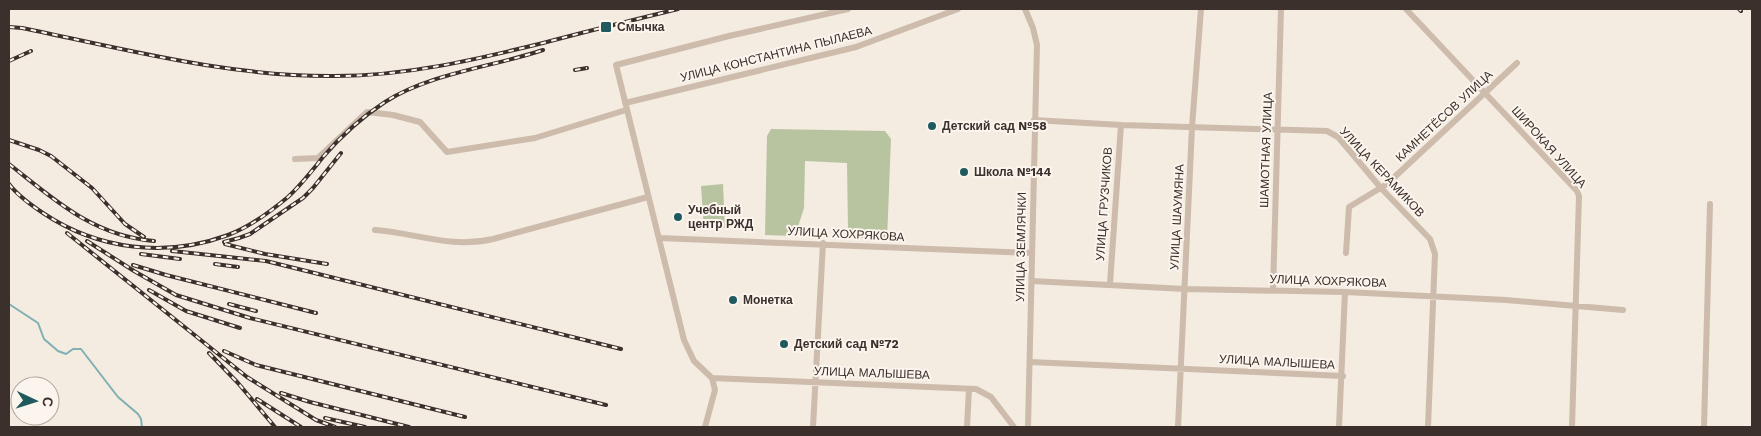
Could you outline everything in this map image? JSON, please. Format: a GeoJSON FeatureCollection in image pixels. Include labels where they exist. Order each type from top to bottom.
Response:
{"type":"FeatureCollection","features":[{"type":"Feature","properties":{"kind":"street"},"geometry":{"type":"LineString","coordinates":[[705,427],[715,390],[712,378],[694,361],[684,340],[616,65],[729,36],[848,9]]}},
{"type":"Feature","properties":{"kind":"street","name":"УЛИЦА КОНСТАНТИНА ПЫЛАЕВА"},"geometry":{"type":"LineString","coordinates":[[295,159],[318,158],[364,113],[370,112],[420,122],[447,152],[535,138],[626,106],[856,47],[958,9]]}},
{"type":"Feature","properties":{"kind":"street","name":"УЛИЦА ЗЕМЛЯЧКИ"},"geometry":{"type":"LineString","coordinates":[[1025,9],[1037,46],[1028,427]]}},
{"type":"Feature","properties":{"kind":"street","name":"УЛИЦА ШАУМЯНА"},"geometry":{"type":"LineString","coordinates":[[1178,427],[1192,127],[1201,9]]}},
{"type":"Feature","properties":{"kind":"street","name":"ШАМОТНАЯ УЛИЦА"},"geometry":{"type":"LineString","coordinates":[[1273,291],[1281,9]]}},
{"type":"Feature","properties":{"kind":"street","name":"ШИРОКАЯ УЛИЦА"},"geometry":{"type":"LineString","coordinates":[[1406,9],[1580,196],[1572,427]]}},
{"type":"Feature","properties":{"kind":"street","name":"КАМНЕТЁСОВ УЛИЦА"},"geometry":{"type":"LineString","coordinates":[[1346,253],[1349,207],[1381,188],[1517,63]]}},
{"type":"Feature","properties":{"kind":"street","name":"УЛИЦА КЕРАМИКОВ"},"geometry":{"type":"LineString","coordinates":[[1034,120],[1120,125],[1327,131],[1338,138],[1381,188],[1430,239],[1435,254],[1428,427]]}},
{"type":"Feature","properties":{"kind":"street","name":"УЛИЦА ГРУЗЧИКОВ"},"geometry":{"type":"LineString","coordinates":[[1110,284],[1120,125]]}},
{"type":"Feature","properties":{"kind":"street"},"geometry":{"type":"LineString","coordinates":[[376,230],[442,242],[469,243],[493,239],[648,196]]}},
{"type":"Feature","properties":{"kind":"street"},"geometry":{"type":"LineString","coordinates":[[1704,427],[1710,204]]}},
{"type":"Feature","properties":{"kind":"street","name":"УЛИЦА ХОХРЯКОВА"},"geometry":{"type":"LineString","coordinates":[[659,238],[1032,253]]}},
{"type":"Feature","properties":{"kind":"street"},"geometry":{"type":"LineString","coordinates":[[813,427],[823,244]]}},
{"type":"Feature","properties":{"kind":"street","name":"УЛИЦА ХОХРЯКОВА"},"geometry":{"type":"LineString","coordinates":[[1032,281],[1185,289],[1346,292],[1434,296],[1622,310]]}},
{"type":"Feature","properties":{"kind":"street"},"geometry":{"type":"LineString","coordinates":[[1339,427],[1346,292]]}},
{"type":"Feature","properties":{"kind":"street","name":"УЛИЦА МАЛЫШЕВА"},"geometry":{"type":"LineString","coordinates":[[1030,362],[1343,376]]}},
{"type":"Feature","properties":{"kind":"street","name":"УЛИЦА МАЛЫШЕВА"},"geometry":{"type":"LineString","coordinates":[[712,378],[969,388],[981,391],[990,397],[1014,427]]}},
{"type":"Feature","properties":{"kind":"street"},"geometry":{"type":"LineString","coordinates":[[967,427],[969,388]]}},
{"type":"Feature","properties":{"kind":"green space"},"geometry":{"type":"Polygon","coordinates":[[[771,129],[885,131],[891,139],[887,240],[858,238],[848,228],[847,163],[805,161],[804,208],[795,236],[765,235],[767,136],[771,129]]]}},
{"type":"Feature","properties":{"kind":"green space"},"geometry":{"type":"Polygon","coordinates":[[[723,184],[725,228],[704,229],[701,186],[723,184]]]}},
{"type":"Feature","properties":{"kind":"waterway"},"geometry":{"type":"LineString","coordinates":[[9,304],[38,323],[44,339],[58,351],[66,354],[73,349],[81,349],[118,397],[138,414],[142,427]]}},
{"type":"Feature","properties":{"kind":"railway"},"geometry":{"type":"LineString","coordinates":[[9,27],[217,67],[295,75],[335,76],[388,73],[466,61],[678,9]]}},
{"type":"Feature","properties":{"kind":"railway"},"geometry":{"type":"LineString","coordinates":[[9,184],[29,203],[64,226],[109,242],[157,248],[205,242],[228,235],[260,219],[297,188],[344,134],[385,102],[403,92],[442,77],[543,50]]}},
{"type":"Feature","properties":{"kind":"railway"},"geometry":{"type":"LineString","coordinates":[[9,61],[31,51]]}},
{"type":"Feature","properties":{"kind":"railway"},"geometry":{"type":"LineString","coordinates":[[575,70],[587,68]]}},
{"type":"Feature","properties":{"kind":"railway"},"geometry":{"type":"LineString","coordinates":[[9,140],[51,156],[92,188],[125,224],[144,237]]}},
{"type":"Feature","properties":{"kind":"railway"},"geometry":{"type":"LineString","coordinates":[[224,242],[250,234],[303,198],[341,153]]}},
{"type":"Feature","properties":{"kind":"railway"},"geometry":{"type":"LineString","coordinates":[[9,164],[42,191],[93,224],[132,238],[154,241]]}},
{"type":"Feature","properties":{"kind":"railway"},"geometry":{"type":"LineString","coordinates":[[67,233],[247,377],[316,420],[335,427]]}},
{"type":"Feature","properties":{"kind":"railway"},"geometry":{"type":"LineString","coordinates":[[87,241],[176,295],[250,318],[606,405]]}},
{"type":"Feature","properties":{"kind":"railway"},"geometry":{"type":"LineString","coordinates":[[225,244],[265,254],[327,264]]}},
{"type":"Feature","properties":{"kind":"railway"},"geometry":{"type":"LineString","coordinates":[[172,251],[266,261],[621,349]]}},
{"type":"Feature","properties":{"kind":"railway"},"geometry":{"type":"LineString","coordinates":[[141,254],[180,259]]}},
{"type":"Feature","properties":{"kind":"railway"},"geometry":{"type":"LineString","coordinates":[[215,264],[238,267]]}},
{"type":"Feature","properties":{"kind":"railway"},"geometry":{"type":"LineString","coordinates":[[133,265],[316,313]]}},
{"type":"Feature","properties":{"kind":"railway"},"geometry":{"type":"LineString","coordinates":[[149,290],[186,311],[240,328]]}},
{"type":"Feature","properties":{"kind":"railway"},"geometry":{"type":"LineString","coordinates":[[229,304],[256,311]]}},
{"type":"Feature","properties":{"kind":"railway"},"geometry":{"type":"LineString","coordinates":[[224,351],[256,365],[465,417]]}},
{"type":"Feature","properties":{"kind":"railway"},"geometry":{"type":"LineString","coordinates":[[209,353],[238,383],[275,427]]}},
{"type":"Feature","properties":{"kind":"railway"},"geometry":{"type":"LineString","coordinates":[[281,393],[409,427]]}},
{"type":"Feature","properties":{"kind":"railway"},"geometry":{"type":"LineString","coordinates":[[257,399],[301,427]]}},
{"type":"Feature","properties":{"kind":"railway"},"geometry":{"type":"LineString","coordinates":[[325,418],[365,427]]}},
{"type":"Feature","properties":{"kind":"place","name":"Смычка"},"geometry":{"type":"Point","coordinates":[606,27]}},
{"type":"Feature","properties":{"kind":"place","name":"Детский сад №58"},"geometry":{"type":"Point","coordinates":[932,126]}},
{"type":"Feature","properties":{"kind":"place","name":"Школа №144"},"geometry":{"type":"Point","coordinates":[964,172]}},
{"type":"Feature","properties":{"kind":"place","name":"Учебный центр РЖД"},"geometry":{"type":"Point","coordinates":[678,217]}},
{"type":"Feature","properties":{"kind":"place","name":"Монетка"},"geometry":{"type":"Point","coordinates":[733,300]}},
{"type":"Feature","properties":{"kind":"place","name":"Детский сад №72"},"geometry":{"type":"Point","coordinates":[784,344]}}]}
